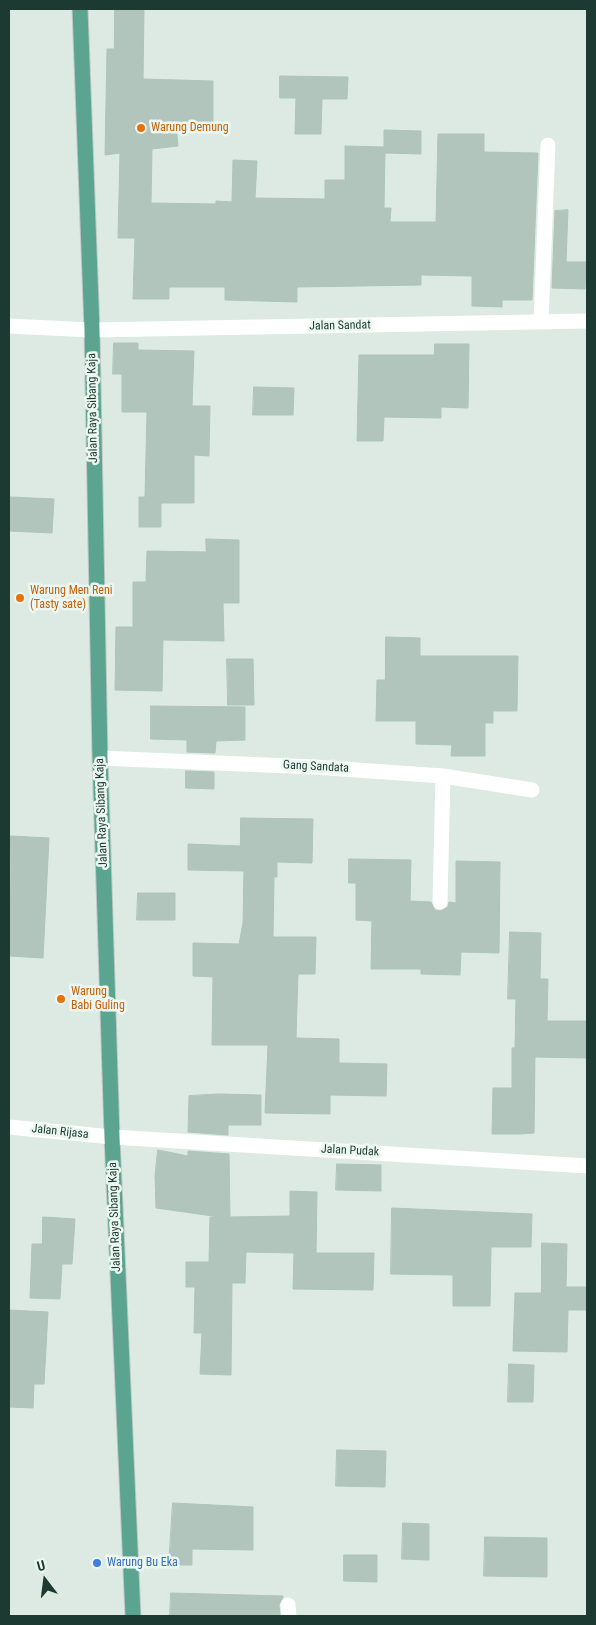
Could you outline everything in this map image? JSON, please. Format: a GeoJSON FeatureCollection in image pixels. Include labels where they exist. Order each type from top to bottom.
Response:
{"type":"FeatureCollection","features":[{"type":"Feature","properties":{"kind":"main road","name":"Jalan Raya Sibang Kaja"},"geometry":{"type":"LineString","coordinates":[[80,9],[92,330],[100,758],[112,1137],[133,1616]]}},
{"type":"Feature","properties":{"kind":"street"},"geometry":{"type":"LineString","coordinates":[[541,322],[548,145]]}},
{"type":"Feature","properties":{"kind":"street","name":"Jalan Sandat"},"geometry":{"type":"LineString","coordinates":[[9,326],[92,330],[587,322]]}},
{"type":"Feature","properties":{"kind":"street","name":"Gang Sandata"},"geometry":{"type":"LineString","coordinates":[[100,758],[314,767],[443,776],[532,790]]}},
{"type":"Feature","properties":{"kind":"street"},"geometry":{"type":"LineString","coordinates":[[440,902],[443,776]]}},
{"type":"Feature","properties":{"kind":"street","name":"Jalan Rijasa"},"geometry":{"type":"LineString","coordinates":[[9,1127],[112,1137]]}},
{"type":"Feature","properties":{"kind":"street","name":"Jalan Pudak"},"geometry":{"type":"LineString","coordinates":[[112,1137],[587,1166]]}},
{"type":"Feature","properties":{"kind":"building"},"geometry":{"type":"Polygon","coordinates":[[[115,9],[144,9],[143,79],[213,81],[213,126],[176,125],[178,146],[152,149],[151,203],[216,204],[216,201],[232,202],[233,160],[257,161],[255,198],[325,199],[325,180],[345,180],[345,146],[384,147],[384,130],[421,131],[421,154],[385,153],[384,208],[391,208],[390,222],[436,222],[438,134],[484,134],[484,152],[538,153],[532,300],[502,300],[502,307],[472,306],[472,276],[421,275],[421,285],[297,287],[297,302],[225,300],[225,287],[169,287],[169,299],[133,299],[135,238],[118,238],[120,153],[105,155],[107,49],[114,49],[115,9]]]}},
{"type":"Feature","properties":{"kind":"building"},"geometry":{"type":"Polygon","coordinates":[[[280,76],[348,77],[347,99],[322,99],[321,134],[295,134],[296,98],[280,98],[280,76]]]}},
{"type":"Feature","properties":{"kind":"building"},"geometry":{"type":"Polygon","coordinates":[[[568,210],[566,262],[586,262],[585,289],[552,288],[555,211],[568,210]]]}},
{"type":"Feature","properties":{"kind":"building"},"geometry":{"type":"Polygon","coordinates":[[[114,343],[138,343],[138,350],[194,351],[192,406],[210,406],[209,456],[194,455],[194,503],[161,503],[161,527],[139,527],[139,497],[145,497],[147,412],[122,412],[122,374],[113,374],[114,343]]]}},
{"type":"Feature","properties":{"kind":"building"},"geometry":{"type":"Polygon","coordinates":[[[435,344],[469,344],[468,408],[441,407],[441,418],[384,417],[383,441],[357,441],[359,355],[434,355],[435,344]]]}},
{"type":"Feature","properties":{"kind":"building"},"geometry":{"type":"Polygon","coordinates":[[[254,387],[294,388],[293,415],[253,415],[254,387]]]}},
{"type":"Feature","properties":{"kind":"building"},"geometry":{"type":"Polygon","coordinates":[[[10,497],[54,499],[52,533],[9,531],[10,497]]]}},
{"type":"Feature","properties":{"kind":"building"},"geometry":{"type":"Polygon","coordinates":[[[206,539],[239,540],[239,603],[223,603],[224,641],[163,640],[162,691],[115,690],[116,627],[133,627],[133,582],[146,582],[147,551],[206,552],[206,539]]]}},
{"type":"Feature","properties":{"kind":"building"},"geometry":{"type":"Polygon","coordinates":[[[386,637],[420,638],[420,656],[518,656],[517,711],[493,711],[493,723],[485,723],[485,756],[451,756],[452,745],[416,744],[416,721],[376,721],[377,680],[385,680],[386,637]]]}},
{"type":"Feature","properties":{"kind":"building"},"geometry":{"type":"Polygon","coordinates":[[[227,659],[253,659],[254,705],[228,705],[227,659]]]}},
{"type":"Feature","properties":{"kind":"building"},"geometry":{"type":"Polygon","coordinates":[[[151,706],[245,707],[245,740],[216,741],[215,753],[187,752],[187,740],[151,739],[151,706]]]}},
{"type":"Feature","properties":{"kind":"building"},"geometry":{"type":"Polygon","coordinates":[[[186,771],[214,772],[214,789],[186,788],[186,771]]]}},
{"type":"Feature","properties":{"kind":"building"},"geometry":{"type":"Polygon","coordinates":[[[241,818],[313,819],[312,863],[277,862],[277,877],[274,877],[273,937],[316,937],[315,974],[298,974],[296,1038],[339,1039],[339,1063],[387,1064],[386,1096],[330,1095],[330,1114],[265,1113],[268,1045],[212,1045],[213,977],[193,976],[193,943],[239,944],[243,923],[244,871],[188,870],[188,844],[240,846],[241,818]]]}},
{"type":"Feature","properties":{"kind":"building"},"geometry":{"type":"Polygon","coordinates":[[[11,836],[49,838],[43,958],[9,956],[11,836]]]}},
{"type":"Feature","properties":{"kind":"building"},"geometry":{"type":"Polygon","coordinates":[[[349,859],[411,860],[410,901],[431,902],[435,910],[440,911],[448,907],[449,902],[456,903],[456,861],[500,862],[499,953],[461,952],[460,975],[421,974],[421,969],[371,969],[372,921],[356,920],[356,883],[349,883],[349,859]]]}},
{"type":"Feature","properties":{"kind":"building"},"geometry":{"type":"Polygon","coordinates":[[[138,893],[175,893],[175,920],[137,920],[138,893]]]}},
{"type":"Feature","properties":{"kind":"building"},"geometry":{"type":"Polygon","coordinates":[[[510,932],[541,933],[540,979],[548,979],[547,1021],[587,1021],[587,1058],[535,1057],[534,1133],[492,1134],[493,1088],[512,1088],[512,1048],[515,1048],[516,999],[508,999],[510,932]]]}},
{"type":"Feature","properties":{"kind":"building"},"geometry":{"type":"Polygon","coordinates":[[[219,1094],[261,1095],[261,1125],[228,1125],[228,1135],[188,1132],[189,1096],[219,1094]]]}},
{"type":"Feature","properties":{"kind":"building"},"geometry":{"type":"Polygon","coordinates":[[[158,1150],[188,1156],[188,1151],[229,1154],[230,1217],[290,1216],[290,1191],[317,1192],[316,1253],[374,1253],[373,1290],[293,1289],[294,1253],[246,1252],[245,1283],[232,1283],[231,1375],[200,1374],[202,1333],[194,1333],[195,1287],[186,1287],[186,1262],[209,1262],[210,1217],[220,1217],[156,1208],[155,1176],[158,1150]]]}},
{"type":"Feature","properties":{"kind":"building"},"geometry":{"type":"Polygon","coordinates":[[[337,1164],[381,1165],[381,1191],[336,1190],[337,1164]]]}},
{"type":"Feature","properties":{"kind":"building"},"geometry":{"type":"Polygon","coordinates":[[[392,1208],[532,1214],[531,1247],[491,1247],[490,1306],[453,1306],[453,1275],[391,1274],[392,1208]]]}},
{"type":"Feature","properties":{"kind":"building"},"geometry":{"type":"Polygon","coordinates":[[[43,1217],[75,1219],[72,1264],[62,1264],[60,1299],[30,1298],[32,1244],[42,1244],[43,1217]]]}},
{"type":"Feature","properties":{"kind":"building"},"geometry":{"type":"Polygon","coordinates":[[[542,1243],[567,1244],[566,1287],[587,1287],[587,1310],[568,1310],[567,1352],[513,1351],[515,1293],[541,1293],[542,1243]]]}},
{"type":"Feature","properties":{"kind":"building"},"geometry":{"type":"Polygon","coordinates":[[[9,1310],[48,1312],[44,1384],[34,1384],[33,1408],[9,1407],[9,1310]]]}},
{"type":"Feature","properties":{"kind":"building"},"geometry":{"type":"Polygon","coordinates":[[[509,1364],[534,1365],[533,1402],[508,1402],[509,1364]]]}},
{"type":"Feature","properties":{"kind":"building"},"geometry":{"type":"Polygon","coordinates":[[[337,1450],[386,1451],[385,1487],[336,1486],[337,1450]]]}},
{"type":"Feature","properties":{"kind":"building"},"geometry":{"type":"Polygon","coordinates":[[[173,1503],[253,1507],[253,1550],[192,1549],[192,1565],[169,1565],[173,1503]]]}},
{"type":"Feature","properties":{"kind":"building"},"geometry":{"type":"Polygon","coordinates":[[[403,1523],[429,1524],[429,1560],[402,1559],[403,1523]]]}},
{"type":"Feature","properties":{"kind":"building"},"geometry":{"type":"Polygon","coordinates":[[[485,1537],[547,1538],[547,1577],[484,1576],[485,1537]]]}},
{"type":"Feature","properties":{"kind":"building"},"geometry":{"type":"Polygon","coordinates":[[[344,1555],[377,1555],[377,1582],[344,1581],[344,1555]]]}},
{"type":"Feature","properties":{"kind":"building"},"geometry":{"type":"Polygon","coordinates":[[[171,1593],[283,1597],[279,1605],[280,1616],[170,1616],[171,1593]]]}},
{"type":"Feature","properties":{"kind":"place","name":"Warung Demung"},"geometry":{"type":"Point","coordinates":[141,128]}},
{"type":"Feature","properties":{"kind":"place","name":"Warung Men Reni (Tasty sate)"},"geometry":{"type":"Point","coordinates":[20,598]}},
{"type":"Feature","properties":{"kind":"place","name":"Warung Babi Guling"},"geometry":{"type":"Point","coordinates":[61,999]}},
{"type":"Feature","properties":{"kind":"place","name":"Warung Bu Eka"},"geometry":{"type":"Point","coordinates":[97,1563]}}]}
